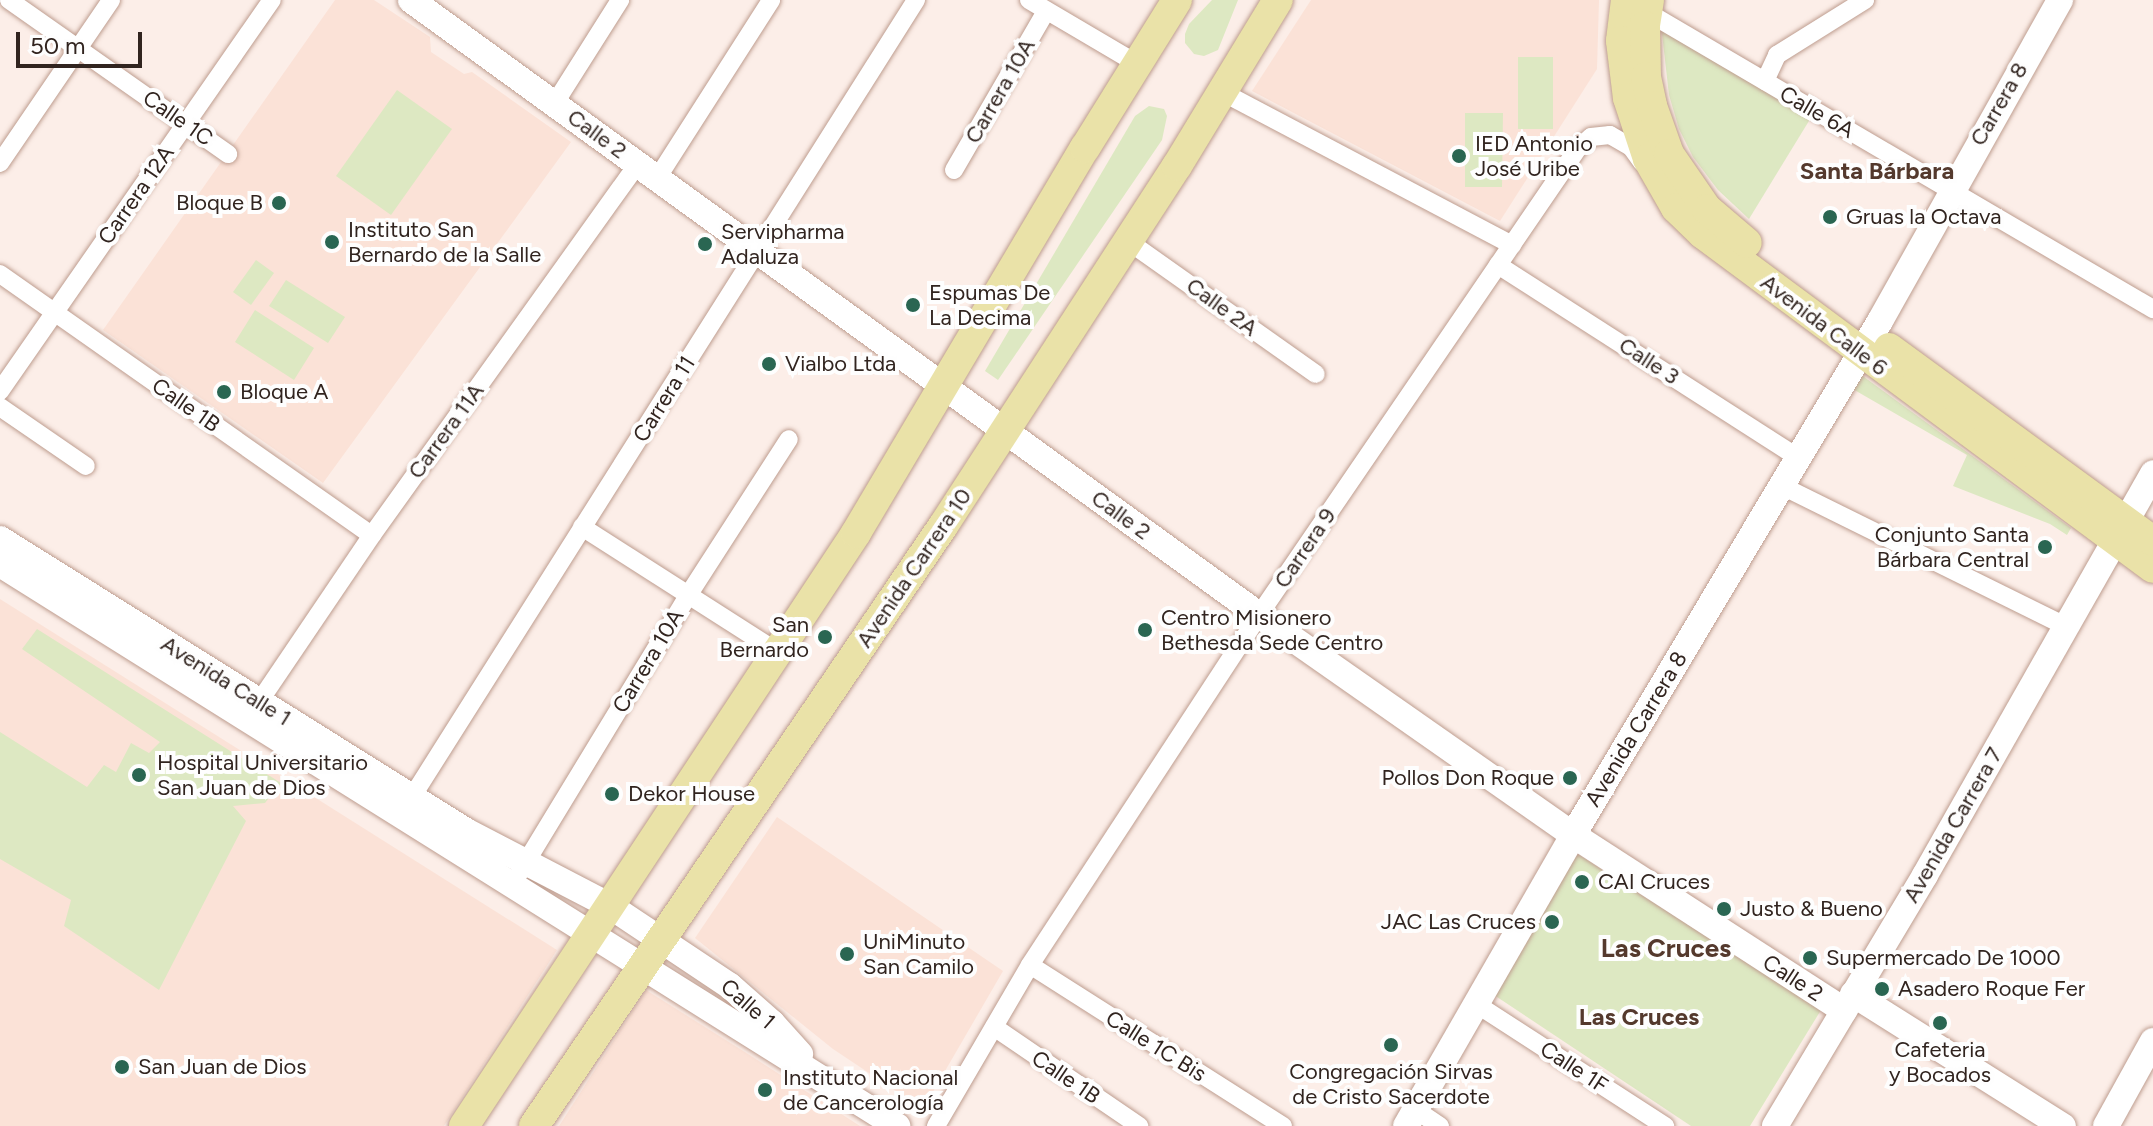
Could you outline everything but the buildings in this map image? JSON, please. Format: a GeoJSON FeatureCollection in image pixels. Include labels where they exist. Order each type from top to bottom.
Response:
{"type":"FeatureCollection","features":[{"type":"Feature","properties":{"kind":"main road"},"geometry":{"type":"LineString","coordinates":[[464,1126],[779,653],[946,386],[1136,63],[1177,0]]}},
{"type":"Feature","properties":{"kind":"main road","name":"Avenida Carrera 10"},"geometry":{"type":"LineString","coordinates":[[534,1126],[1005,430],[1128,241],[1278,0]]}},
{"type":"Feature","properties":{"kind":"main road","name":"Carrera 8"},"geometry":{"type":"LineString","coordinates":[[1866,344],[1950,190],[2060,0]]}},
{"type":"Feature","properties":{"kind":"main road","name":"Avenida Calle 6"},"geometry":{"type":"LineString","coordinates":[[1644,3],[1621,41],[1625,83],[1640,139],[1659,183],[1676,208],[1703,234],[1866,344],[2120,532],[2153,568]]}},
{"type":"Feature","properties":{"kind":"main road","name":"Avenida Calle 6"},"geometry":{"type":"LineString","coordinates":[[1644,3],[1644,50],[1652,106],[1682,177],[1707,209],[1733,233],[1866,344]]}},
{"type":"Feature","properties":{"kind":"main road","name":"Calle 2"},"geometry":{"type":"LineString","coordinates":[[427,5],[555,103],[1259,615],[1573,835],[1849,1002],[2063,1126]]}},
{"type":"Feature","properties":{"kind":"main road","name":"Avenida Carrera 8"},"geometry":{"type":"LineString","coordinates":[[1411,1118],[1480,1006],[1573,835],[1866,344]]}},
{"type":"Feature","properties":{"kind":"main road","name":"Avenida Carrera 7"},"geometry":{"type":"LineString","coordinates":[[1775,1126],[2067,627],[2153,473]]}},
{"type":"Feature","properties":{"kind":"main road","name":"Avenida Calle 6"},"geometry":{"type":"LineString","coordinates":[[2120,532],[2153,541]]}},
{"type":"Feature","properties":{"kind":"main road","name":"Avenida Calle 1"},"geometry":{"type":"LineString","coordinates":[[0,539],[412,797],[610,906],[661,939]]}},
{"type":"Feature","properties":{"kind":"main road","name":"Avenida Calle 1"},"geometry":{"type":"LineString","coordinates":[[0,564],[642,966]]}},
{"type":"Feature","properties":{"kind":"main road","name":"Calle 1"},"geometry":{"type":"LineString","coordinates":[[661,939],[753,1005],[824,1080]]}},
{"type":"Feature","properties":{"kind":"main road","name":"Calle 1"},"geometry":{"type":"LineString","coordinates":[[642,966],[897,1126]]}},
{"type":"Feature","properties":{"kind":"main road"},"geometry":{"type":"LineString","coordinates":[[2106,1126],[2153,1041]]}},
{"type":"Feature","properties":{"kind":"street","name":"Calle 1C"},"geometry":{"type":"LineString","coordinates":[[9,0],[228,154]]}},
{"type":"Feature","properties":{"kind":"street"},"geometry":{"type":"LineString","coordinates":[[0,163],[111,0]]}},
{"type":"Feature","properties":{"kind":"street","name":"Carrera 12A"},"geometry":{"type":"LineString","coordinates":[[0,391],[272,0]]}},
{"type":"Feature","properties":{"kind":"street"},"geometry":{"type":"LineString","coordinates":[[555,103],[620,0]]}},
{"type":"Feature","properties":{"kind":"street","name":"Carrera 11A"},"geometry":{"type":"LineString","coordinates":[[259,702],[372,535],[648,170],[771,0]]}},
{"type":"Feature","properties":{"kind":"street","name":"Carrera 11"},"geometry":{"type":"LineString","coordinates":[[412,797],[916,0]]}},
{"type":"Feature","properties":{"kind":"street"},"geometry":{"type":"LineString","coordinates":[[1029,0],[1136,63]]}},
{"type":"Feature","properties":{"kind":"street"},"geometry":{"type":"LineString","coordinates":[[1765,81],[1777,55],[1865,0]]}},
{"type":"Feature","properties":{"kind":"street","name":"Calle 6A"},"geometry":{"type":"LineString","coordinates":[[1644,3],[1765,81],[2153,309]]}},
{"type":"Feature","properties":{"kind":"street","name":"Carrera 10A"},"geometry":{"type":"LineString","coordinates":[[954,170],[1046,11]]}},
{"type":"Feature","properties":{"kind":"street"},"geometry":{"type":"LineString","coordinates":[[1222,92],[1512,245]]}},
{"type":"Feature","properties":{"kind":"street","name":"Carrera 9"},"geometry":{"type":"LineString","coordinates":[[936,1126],[1030,965],[1259,615],[1578,148],[1591,137],[1610,135],[1620,139],[1659,183]]}},
{"type":"Feature","properties":{"kind":"street","name":"Calle 2A"},"geometry":{"type":"LineString","coordinates":[[1128,241],[1316,374]]}},
{"type":"Feature","properties":{"kind":"street","name":"Calle 3"},"geometry":{"type":"LineString","coordinates":[[1498,265],[1799,458]]}},
{"type":"Feature","properties":{"kind":"street","name":"Calle 1B"},"geometry":{"type":"LineString","coordinates":[[0,274],[372,535]]}},
{"type":"Feature","properties":{"kind":"street"},"geometry":{"type":"LineString","coordinates":[[0,407],[86,466]]}},
{"type":"Feature","properties":{"kind":"street","name":"Carrera 10A"},"geometry":{"type":"LineString","coordinates":[[512,885],[689,594],[789,439]]}},
{"type":"Feature","properties":{"kind":"street"},"geometry":{"type":"LineString","coordinates":[[1782,486],[2067,627]]}},
{"type":"Feature","properties":{"kind":"street"},"geometry":{"type":"LineString","coordinates":[[582,527],[779,653]]}},
{"type":"Feature","properties":{"kind":"street","name":"Calle 1C Bis"},"geometry":{"type":"LineString","coordinates":[[1030,965],[1283,1126]]}},
{"type":"Feature","properties":{"kind":"street","name":"Calle 1F"},"geometry":{"type":"LineString","coordinates":[[1480,1006],[1665,1126]]}},
{"type":"Feature","properties":{"kind":"street","name":"Calle 1B"},"geometry":{"type":"LineString","coordinates":[[994,1027],[1139,1126]]}},
{"type":"Feature","properties":{"kind":"street"},"geometry":{"type":"LineString","coordinates":[[1411,1118],[1440,1126]]}},
{"type":"Feature","properties":{"kind":"shaded area","name":"Instituto San Bernardo de la Salle"},"geometry":{"type":"Polygon","coordinates":[[[335,0],[374,0],[430,37],[431,52],[464,74],[472,72],[571,142],[323,483],[103,330],[335,0]]]}},
{"type":"Feature","properties":{"kind":"shaded area","name":"IED Antonio José Uribe"},"geometry":{"type":"Polygon","coordinates":[[[1311,0],[1599,0],[1597,69],[1500,221],[1252,91],[1311,0]]]}},
{"type":"Feature","properties":{"kind":"shaded area","name":"Hospital Universitario San Juan de Dios"},"geometry":{"type":"Polygon","coordinates":[[[0,599],[557,950],[444,1126],[0,1126],[0,599]]]}},
{"type":"Feature","properties":{"kind":"shaded area","name":"UniMinuto San Camilo"},"geometry":{"type":"Polygon","coordinates":[[[777,817],[1003,971],[923,1109],[833,1049],[695,938],[777,817]]]}},
{"type":"Feature","properties":{"kind":"shaded area"},"geometry":{"type":"Polygon","coordinates":[[[646,990],[748,1054],[860,1126],[559,1126],[646,990]]]}},
{"type":"Feature","properties":{"kind":"green space"},"geometry":{"type":"Polygon","coordinates":[[[1212,0],[1238,0],[1218,50],[1204,56],[1194,54],[1185,43],[1185,34],[1189,24],[1212,0]]]}},
{"type":"Feature","properties":{"kind":"green space"},"geometry":{"type":"Polygon","coordinates":[[[1661,25],[1812,116],[1749,219],[1718,190],[1693,157],[1679,129],[1669,95],[1661,25]]]}},
{"type":"Feature","properties":{"kind":"green space"},"geometry":{"type":"Polygon","coordinates":[[[1518,57],[1553,57],[1553,129],[1518,129],[1518,57]]]}},
{"type":"Feature","properties":{"kind":"green space"},"geometry":{"type":"Polygon","coordinates":[[[397,90],[452,129],[391,215],[336,176],[397,90]]]}},
{"type":"Feature","properties":{"kind":"green space"},"geometry":{"type":"Polygon","coordinates":[[[1149,106],[1164,109],[1167,116],[1162,140],[998,380],[985,371],[1135,116],[1149,106]]]}},
{"type":"Feature","properties":{"kind":"green space"},"geometry":{"type":"Polygon","coordinates":[[[1465,113],[1503,113],[1502,187],[1465,187],[1465,113]]]}},
{"type":"Feature","properties":{"kind":"green space"},"geometry":{"type":"Polygon","coordinates":[[[256,260],[274,273],[251,305],[233,292],[256,260]]]}},
{"type":"Feature","properties":{"kind":"green space"},"geometry":{"type":"Polygon","coordinates":[[[286,280],[345,317],[328,343],[269,306],[286,280]]]}},
{"type":"Feature","properties":{"kind":"green space"},"geometry":{"type":"Polygon","coordinates":[[[255,310],[314,348],[294,380],[235,342],[255,310]]]}},
{"type":"Feature","properties":{"kind":"green space"},"geometry":{"type":"Polygon","coordinates":[[[1860,374],[2071,528],[2067,535],[2050,524],[1953,486],[1967,455],[1851,388],[1860,374]]]}},
{"type":"Feature","properties":{"kind":"green space"},"geometry":{"type":"Polygon","coordinates":[[[37,629],[281,783],[265,803],[233,806],[246,821],[159,990],[64,926],[71,900],[0,859],[0,732],[87,787],[104,765],[116,772],[131,743],[149,753],[160,742],[22,649],[37,629]]]}},
{"type":"Feature","properties":{"kind":"green space"},"geometry":{"type":"Polygon","coordinates":[[[1576,853],[1821,1010],[1750,1126],[1691,1126],[1494,995],[1576,853]]]}},
{"type":"Feature","properties":{"kind":"place","name":"IED Antonio José Uribe"},"geometry":{"type":"Point","coordinates":[1459,156]}},
{"type":"Feature","properties":{"kind":"place","name":"Bloque B"},"geometry":{"type":"Point","coordinates":[279,203]}},
{"type":"Feature","properties":{"kind":"place","name":"Gruas la Octava"},"geometry":{"type":"Point","coordinates":[1830,217]}},
{"type":"Feature","properties":{"kind":"place","name":"Instituto San Bernardo de la Salle"},"geometry":{"type":"Point","coordinates":[332,242]}},
{"type":"Feature","properties":{"kind":"place","name":"Servipharma Adaluza"},"geometry":{"type":"Point","coordinates":[705,244]}},
{"type":"Feature","properties":{"kind":"place","name":"Espumas De La Decima"},"geometry":{"type":"Point","coordinates":[913,305]}},
{"type":"Feature","properties":{"kind":"place","name":"Vialbo Ltda"},"geometry":{"type":"Point","coordinates":[769,364]}},
{"type":"Feature","properties":{"kind":"place","name":"Bloque A"},"geometry":{"type":"Point","coordinates":[224,392]}},
{"type":"Feature","properties":{"kind":"place","name":"Conjunto Santa Bárbara Central"},"geometry":{"type":"Point","coordinates":[2045,547]}},
{"type":"Feature","properties":{"kind":"place","name":"Centro Misionero Bethesda Sede Centro"},"geometry":{"type":"Point","coordinates":[1145,630]}},
{"type":"Feature","properties":{"kind":"place","name":"San Bernardo"},"geometry":{"type":"Point","coordinates":[825,637]}},
{"type":"Feature","properties":{"kind":"place","name":"Hospital Universitario San Juan de Dios"},"geometry":{"type":"Point","coordinates":[139,775]}},
{"type":"Feature","properties":{"kind":"place","name":"Pollos Don Roque"},"geometry":{"type":"Point","coordinates":[1570,778]}},
{"type":"Feature","properties":{"kind":"place","name":"Dekor House"},"geometry":{"type":"Point","coordinates":[612,794]}},
{"type":"Feature","properties":{"kind":"place","name":"CAI Cruces"},"geometry":{"type":"Point","coordinates":[1582,882]}},
{"type":"Feature","properties":{"kind":"place","name":"Justo & Bueno"},"geometry":{"type":"Point","coordinates":[1724,909]}},
{"type":"Feature","properties":{"kind":"place","name":"JAC Las Cruces"},"geometry":{"type":"Point","coordinates":[1552,922]}},
{"type":"Feature","properties":{"kind":"place","name":"UniMinuto San Camilo"},"geometry":{"type":"Point","coordinates":[847,954]}},
{"type":"Feature","properties":{"kind":"place","name":"Supermercado De 1000"},"geometry":{"type":"Point","coordinates":[1810,958]}},
{"type":"Feature","properties":{"kind":"place","name":"Asadero Roque Fer"},"geometry":{"type":"Point","coordinates":[1882,989]}},
{"type":"Feature","properties":{"kind":"place","name":"Cafeteria y Bocados"},"geometry":{"type":"Point","coordinates":[1940,1023]}},
{"type":"Feature","properties":{"kind":"place","name":"Congregación Sirvas de Cristo Sacerdote"},"geometry":{"type":"Point","coordinates":[1391,1045]}},
{"type":"Feature","properties":{"kind":"place","name":"San Juan de Dios"},"geometry":{"type":"Point","coordinates":[122,1067]}},
{"type":"Feature","properties":{"kind":"place","name":"Instituto Nacional de Cancerología"},"geometry":{"type":"Point","coordinates":[765,1090]}},
{"type":"Feature","properties":{"kind":"district","name":"Santa Bárbara"},"geometry":{"type":"Point","coordinates":[1877,171]}},
{"type":"Feature","properties":{"kind":"district","name":"Las Cruces"},"geometry":{"type":"Point","coordinates":[1666,949]}},
{"type":"Feature","properties":{"kind":"district","name":"Las Cruces"},"geometry":{"type":"Point","coordinates":[1639,1017]}}]}
